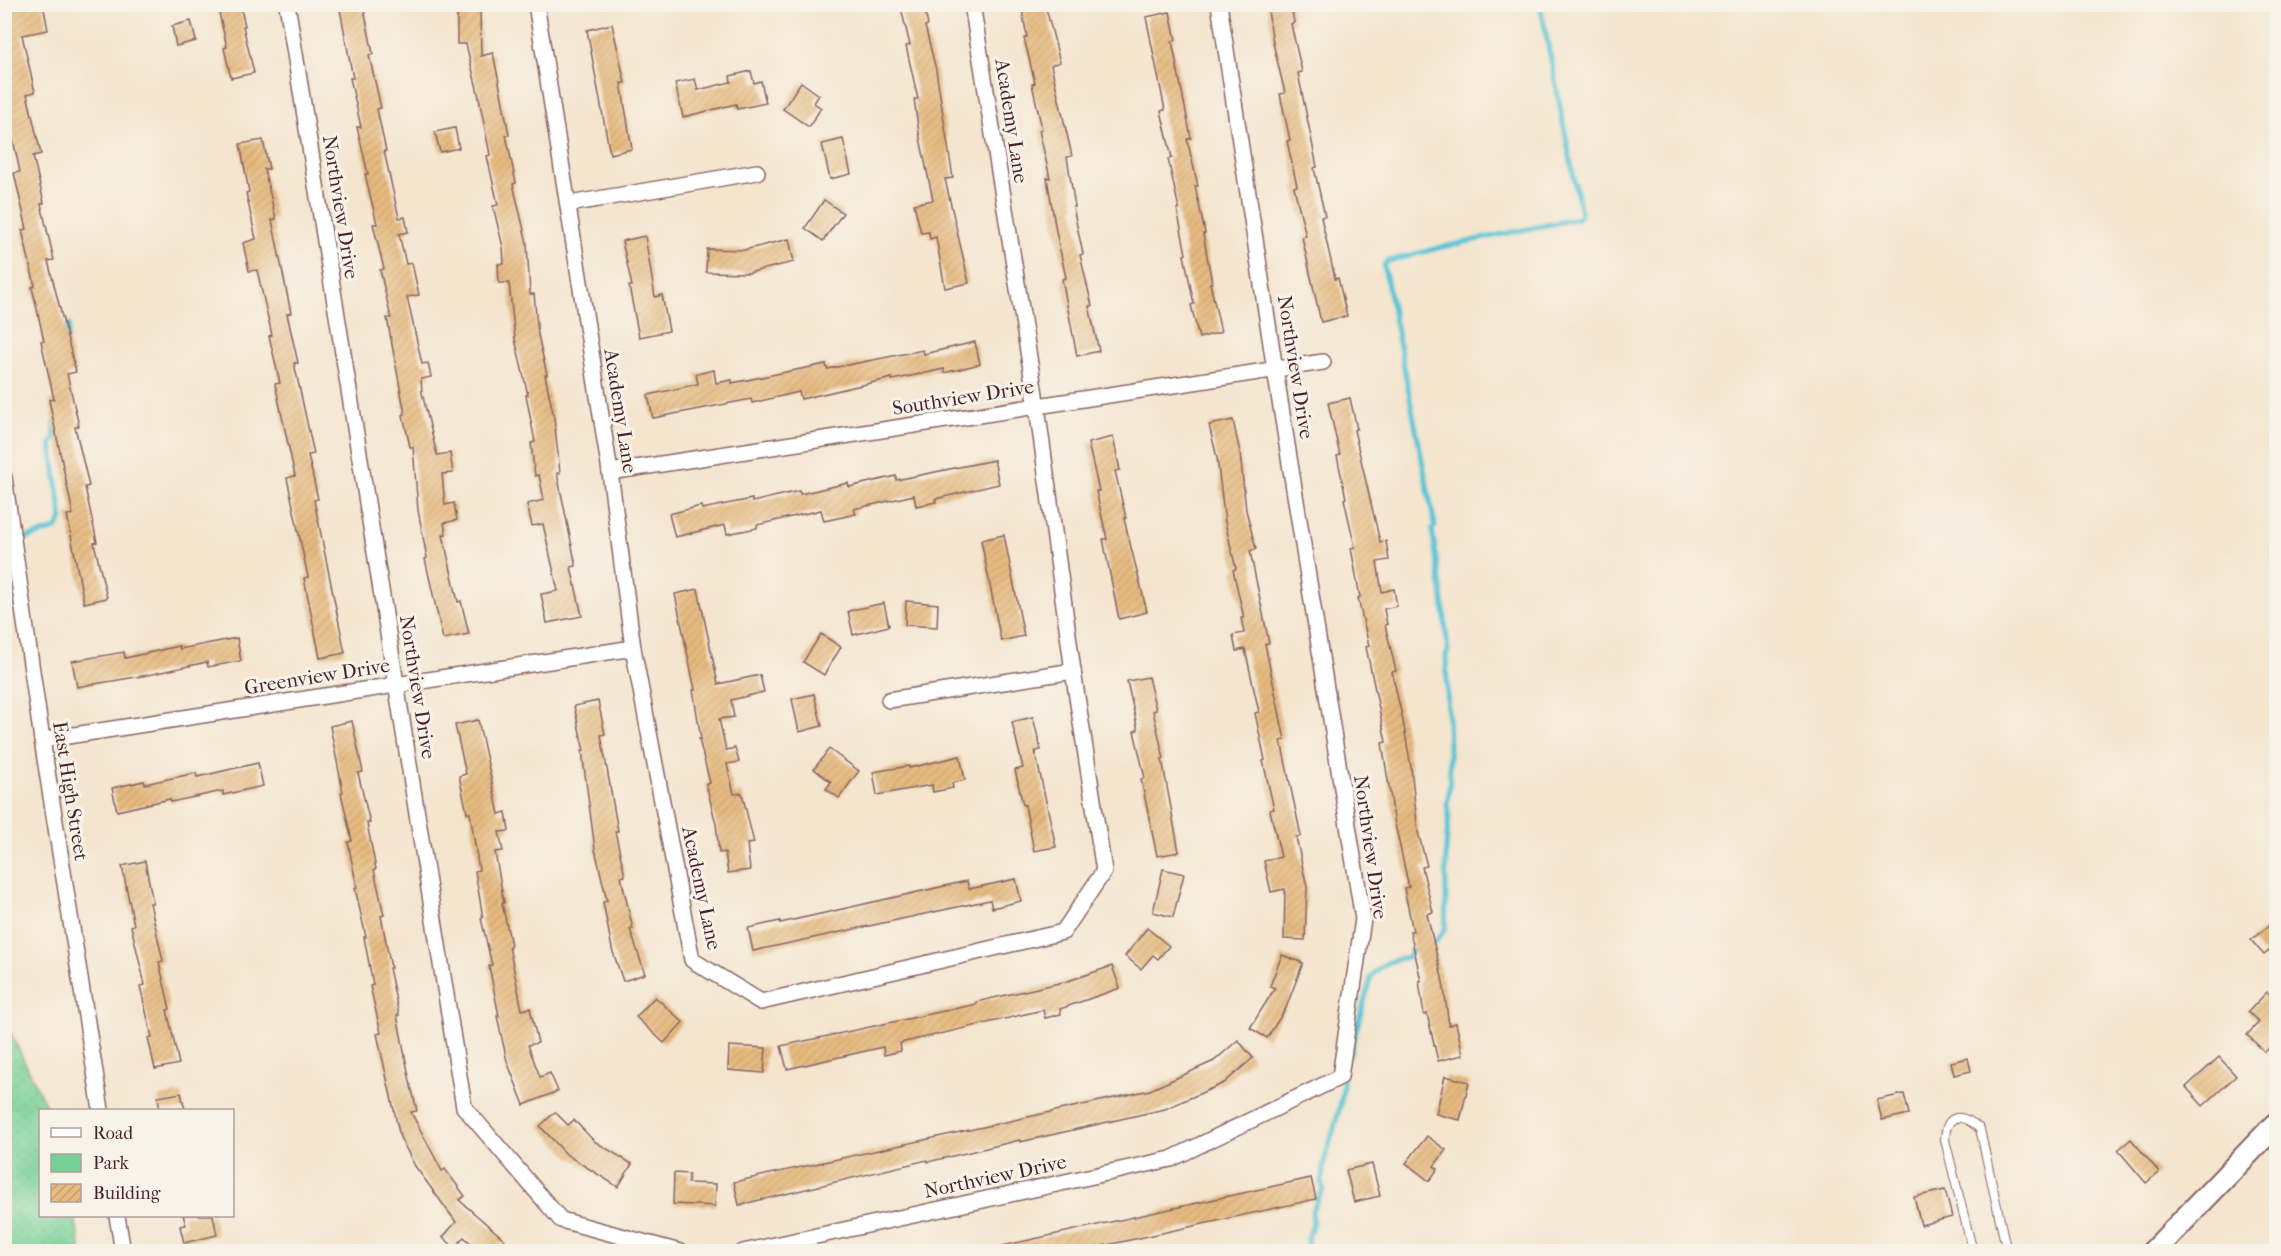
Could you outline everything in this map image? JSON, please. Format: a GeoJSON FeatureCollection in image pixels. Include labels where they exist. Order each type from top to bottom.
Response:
{"type":"FeatureCollection","features":[{"type":"Feature","properties":{"kind":"main road"},"geometry":{"type":"LineString","coordinates":[[2153,1251],[2277,1124]]}},
{"type":"Feature","properties":{"kind":"street","name":"Northview Drive"},"geometry":{"type":"LineString","coordinates":[[287,4],[464,1107],[561,1220],[680,1251]]}},
{"type":"Feature","properties":{"kind":"street","name":"Academy Lane"},"geometry":{"type":"LineString","coordinates":[[536,4],[610,472],[633,648],[692,960],[761,1002],[1063,932],[1104,871],[1073,671],[1037,407],[972,4]]}},
{"type":"Feature","properties":{"kind":"street","name":"Northview Drive"},"geometry":{"type":"LineString","coordinates":[[743,1251],[1171,1159],[1340,1077],[1363,919],[1219,4]]}},
{"type":"Feature","properties":{"kind":"street"},"geometry":{"type":"LineString","coordinates":[[568,204],[757,172]]}},
{"type":"Feature","properties":{"kind":"street","name":"Southview Drive"},"geometry":{"type":"LineString","coordinates":[[610,472],[1323,362]]}},
{"type":"Feature","properties":{"kind":"street","name":"East High Street"},"geometry":{"type":"LineString","coordinates":[[4,477],[42,740],[101,1109]]}},
{"type":"Feature","properties":{"kind":"street","name":"Greenview Drive"},"geometry":{"type":"LineString","coordinates":[[42,740],[633,648]]}},
{"type":"Feature","properties":{"kind":"street"},"geometry":{"type":"LineString","coordinates":[[889,700],[1073,671]]}},
{"type":"Feature","properties":{"kind":"street"},"geometry":{"type":"LineString","coordinates":[[117,1217],[123,1251]]}},
{"type":"Feature","properties":{"kind":"lane"},"geometry":{"type":"LineString","coordinates":[[1973,1251],[1945,1140],[1945,1130],[1949,1122],[1958,1118],[1967,1118],[1980,1129],[2007,1251]]}},
{"type":"Feature","properties":{"kind":"green space"},"geometry":{"type":"Polygon","coordinates":[[[5,1021],[48,1109],[39,1109],[39,1217],[75,1217],[81,1251],[5,1251],[5,1021]]]}},
{"type":"Feature","properties":{"kind":"building"},"geometry":{"type":"Polygon","coordinates":[[[4,4],[43,4],[48,30],[22,35],[35,92],[27,94],[41,154],[33,156],[54,260],[48,261],[76,372],[67,374],[79,426],[75,427],[89,486],[85,487],[97,542],[94,543],[107,598],[84,603],[67,515],[73,514],[49,400],[54,399],[41,341],[44,341],[32,287],[35,286],[22,230],[27,229],[14,173],[20,172],[8,116],[12,115],[4,83],[4,4]]]}},
{"type":"Feature","properties":{"kind":"building"},"geometry":{"type":"Polygon","coordinates":[[[217,4],[240,4],[254,73],[231,78],[224,48],[227,47],[217,4]]]}},
{"type":"Feature","properties":{"kind":"building"},"geometry":{"type":"Polygon","coordinates":[[[339,4],[363,4],[373,54],[369,55],[381,108],[377,109],[386,151],[384,151],[399,218],[405,217],[408,232],[399,234],[406,264],[412,263],[419,295],[407,297],[422,364],[428,363],[431,377],[421,379],[422,393],[437,455],[450,453],[453,473],[442,474],[445,505],[454,503],[457,520],[444,523],[446,534],[443,535],[458,602],[461,601],[469,634],[443,639],[425,559],[427,558],[418,510],[413,447],[410,447],[403,415],[405,414],[387,318],[391,318],[380,270],[384,269],[373,224],[377,224],[365,174],[368,174],[357,127],[361,127],[350,78],[353,78],[339,4]]]}},
{"type":"Feature","properties":{"kind":"building"},"geometry":{"type":"Polygon","coordinates":[[[900,4],[923,4],[928,25],[925,26],[936,70],[953,178],[945,179],[969,283],[945,288],[936,237],[930,239],[929,232],[921,233],[914,204],[933,200],[919,133],[914,99],[918,99],[906,46],[910,45],[900,4]]]}},
{"type":"Feature","properties":{"kind":"building"},"geometry":{"type":"Polygon","coordinates":[[[1021,4],[1045,4],[1060,62],[1051,65],[1072,156],[1067,157],[1075,207],[1073,207],[1083,254],[1080,255],[1092,306],[1089,306],[1099,351],[1077,356],[1062,279],[1066,278],[1047,178],[1050,178],[1039,130],[1042,129],[1032,84],[1035,83],[1024,38],[1027,37],[1021,4]]]}},
{"type":"Feature","properties":{"kind":"building"},"geometry":{"type":"Polygon","coordinates":[[[1267,4],[1291,4],[1294,23],[1291,24],[1302,72],[1298,73],[1317,167],[1314,168],[1325,216],[1321,217],[1335,279],[1338,278],[1347,316],[1321,322],[1302,237],[1306,236],[1294,187],[1297,186],[1280,94],[1285,93],[1273,43],[1267,4]]]}},
{"type":"Feature","properties":{"kind":"building"},"geometry":{"type":"Polygon","coordinates":[[[457,12],[480,12],[481,56],[493,53],[509,135],[506,135],[516,183],[513,184],[527,243],[530,294],[534,294],[538,335],[554,418],[560,473],[557,473],[576,566],[571,567],[582,616],[547,623],[541,594],[558,591],[543,524],[532,526],[527,504],[544,500],[539,475],[535,476],[531,443],[535,442],[526,395],[528,395],[515,339],[509,283],[499,283],[498,264],[504,264],[503,247],[493,206],[498,205],[487,156],[490,155],[466,44],[457,44],[457,12]]]}},
{"type":"Feature","properties":{"kind":"building"},"geometry":{"type":"Polygon","coordinates":[[[1170,12],[1176,40],[1172,41],[1191,138],[1187,139],[1198,186],[1195,186],[1205,233],[1203,234],[1212,283],[1210,283],[1221,332],[1199,338],[1191,305],[1194,304],[1184,255],[1186,254],[1177,209],[1179,209],[1168,159],[1172,158],[1161,111],[1165,110],[1146,17],[1170,12]]]}},
{"type":"Feature","properties":{"kind":"building"},"geometry":{"type":"Polygon","coordinates":[[[191,21],[196,41],[176,46],[172,26],[191,21]]]}},
{"type":"Feature","properties":{"kind":"building"},"geometry":{"type":"Polygon","coordinates":[[[612,24],[625,83],[621,83],[632,149],[610,154],[587,30],[612,24]]]}},
{"type":"Feature","properties":{"kind":"building"},"geometry":{"type":"Polygon","coordinates":[[[751,71],[754,83],[761,81],[766,103],[737,109],[736,104],[683,117],[675,83],[695,79],[698,90],[731,82],[730,76],[751,71]]]}},
{"type":"Feature","properties":{"kind":"building"},"geometry":{"type":"Polygon","coordinates":[[[801,82],[819,95],[814,103],[821,108],[809,127],[783,109],[801,82]]]}},
{"type":"Feature","properties":{"kind":"building"},"geometry":{"type":"Polygon","coordinates":[[[455,128],[459,148],[440,152],[435,132],[455,128]]]}},
{"type":"Feature","properties":{"kind":"building"},"geometry":{"type":"Polygon","coordinates":[[[843,139],[851,174],[830,179],[822,144],[843,139]]]}},
{"type":"Feature","properties":{"kind":"building"},"geometry":{"type":"Polygon","coordinates":[[[263,140],[269,169],[264,169],[276,219],[272,220],[291,313],[287,314],[298,363],[294,363],[314,454],[308,455],[318,499],[314,500],[345,653],[320,658],[304,578],[308,577],[287,478],[295,476],[275,384],[280,383],[269,336],[272,335],[257,270],[249,271],[243,243],[256,239],[246,193],[249,192],[240,144],[263,140]]]}},
{"type":"Feature","properties":{"kind":"building"},"geometry":{"type":"Polygon","coordinates":[[[824,200],[843,213],[823,241],[805,228],[824,200]]]}},
{"type":"Feature","properties":{"kind":"building"},"geometry":{"type":"Polygon","coordinates":[[[645,236],[655,297],[662,295],[669,331],[639,337],[629,286],[632,286],[622,241],[645,236]]]}},
{"type":"Feature","properties":{"kind":"building"},"geometry":{"type":"Polygon","coordinates":[[[789,239],[794,262],[748,273],[706,272],[707,249],[744,250],[789,239]]]}},
{"type":"Feature","properties":{"kind":"building"},"geometry":{"type":"Polygon","coordinates":[[[975,342],[980,364],[944,373],[944,369],[892,380],[892,378],[801,399],[799,392],[752,403],[751,399],[653,418],[648,395],[698,384],[696,374],[714,370],[716,383],[732,380],[732,383],[826,364],[827,369],[923,350],[924,354],[975,342]]]}},
{"type":"Feature","properties":{"kind":"building"},"geometry":{"type":"Polygon","coordinates":[[[1350,398],[1357,429],[1354,430],[1380,542],[1386,541],[1389,560],[1377,562],[1382,592],[1394,589],[1397,606],[1384,609],[1387,624],[1385,625],[1396,671],[1392,672],[1411,767],[1418,832],[1427,866],[1422,867],[1433,912],[1427,914],[1443,982],[1449,1025],[1456,1023],[1463,1055],[1438,1061],[1427,1014],[1424,1015],[1419,981],[1421,981],[1410,931],[1413,931],[1404,888],[1409,887],[1395,824],[1382,743],[1386,742],[1358,598],[1360,597],[1351,548],[1355,547],[1344,499],[1346,498],[1337,456],[1340,455],[1328,403],[1350,398]]]}},
{"type":"Feature","properties":{"kind":"building"},"geometry":{"type":"Polygon","coordinates":[[[1233,420],[1240,453],[1246,510],[1256,549],[1250,551],[1269,643],[1265,644],[1285,740],[1281,741],[1301,836],[1296,837],[1307,887],[1305,940],[1284,939],[1285,889],[1271,892],[1264,861],[1281,857],[1270,810],[1274,809],[1255,713],[1259,712],[1245,649],[1236,651],[1233,635],[1244,633],[1241,618],[1244,618],[1233,570],[1236,569],[1225,522],[1217,458],[1209,425],[1233,420]]]}},
{"type":"Feature","properties":{"kind":"building"},"geometry":{"type":"Polygon","coordinates":[[[1113,437],[1120,470],[1115,471],[1126,518],[1124,519],[1147,612],[1119,619],[1103,539],[1107,539],[1096,491],[1099,491],[1088,443],[1113,437]]]}},
{"type":"Feature","properties":{"kind":"building"},"geometry":{"type":"Polygon","coordinates":[[[994,460],[999,484],[935,499],[936,502],[916,506],[914,495],[854,509],[856,514],[824,521],[821,510],[727,534],[725,525],[675,537],[669,514],[701,506],[702,509],[752,499],[752,502],[799,491],[800,494],[848,483],[849,487],[896,476],[896,480],[994,460]]]}},
{"type":"Feature","properties":{"kind":"building"},"geometry":{"type":"Polygon","coordinates":[[[1004,535],[1024,636],[1001,641],[981,540],[1004,535]]]}},
{"type":"Feature","properties":{"kind":"building"},"geometry":{"type":"Polygon","coordinates":[[[698,589],[718,684],[760,675],[764,692],[731,700],[734,717],[719,719],[726,750],[735,748],[739,762],[727,764],[734,794],[742,793],[754,843],[747,844],[750,870],[728,873],[725,852],[719,853],[716,824],[706,784],[710,783],[699,739],[701,739],[693,690],[695,690],[675,594],[698,589]]]}},
{"type":"Feature","properties":{"kind":"building"},"geometry":{"type":"Polygon","coordinates":[[[906,601],[938,604],[937,627],[905,625],[906,601]]]}},
{"type":"Feature","properties":{"kind":"building"},"geometry":{"type":"Polygon","coordinates":[[[884,603],[889,626],[853,635],[848,611],[884,603]]]}},
{"type":"Feature","properties":{"kind":"building"},"geometry":{"type":"Polygon","coordinates":[[[821,634],[841,647],[824,675],[803,662],[821,634]]]}},
{"type":"Feature","properties":{"kind":"building"},"geometry":{"type":"Polygon","coordinates":[[[237,638],[241,661],[208,667],[207,662],[77,687],[72,661],[124,652],[125,658],[179,646],[180,649],[237,638]]]}},
{"type":"Feature","properties":{"kind":"building"},"geometry":{"type":"Polygon","coordinates":[[[1148,677],[1156,710],[1153,711],[1164,759],[1162,759],[1179,852],[1157,856],[1141,779],[1145,778],[1134,731],[1138,730],[1127,681],[1148,677]]]}},
{"type":"Feature","properties":{"kind":"building"},"geometry":{"type":"Polygon","coordinates":[[[814,694],[822,726],[799,732],[792,699],[814,694]]]}},
{"type":"Feature","properties":{"kind":"building"},"geometry":{"type":"Polygon","coordinates":[[[598,701],[605,734],[601,735],[618,831],[615,831],[625,876],[621,877],[633,929],[630,929],[645,974],[623,981],[612,949],[603,902],[607,901],[595,849],[582,751],[584,751],[574,706],[598,701]]]}},
{"type":"Feature","properties":{"kind":"building"},"geometry":{"type":"Polygon","coordinates":[[[1033,717],[1041,750],[1035,751],[1056,847],[1034,851],[1015,770],[1023,768],[1012,722],[1033,717]]]}},
{"type":"Feature","properties":{"kind":"building"},"geometry":{"type":"Polygon","coordinates":[[[478,720],[499,814],[506,812],[509,831],[499,832],[503,851],[495,852],[511,945],[509,946],[522,1010],[530,1008],[538,1043],[528,1045],[540,1077],[550,1073],[558,1091],[524,1105],[507,1061],[497,1016],[499,1016],[489,966],[492,965],[481,918],[483,918],[475,871],[479,870],[470,813],[467,813],[459,776],[466,774],[455,725],[478,720]]]}},
{"type":"Feature","properties":{"kind":"building"},"geometry":{"type":"Polygon","coordinates":[[[352,721],[363,772],[358,773],[370,823],[367,823],[384,915],[381,916],[391,968],[389,968],[417,1111],[411,1112],[442,1171],[445,1169],[465,1196],[459,1200],[505,1240],[495,1251],[480,1251],[464,1237],[455,1248],[443,1237],[456,1222],[415,1166],[400,1137],[377,1034],[381,1033],[370,986],[373,985],[364,937],[366,937],[348,842],[352,841],[330,726],[352,721]]]}},
{"type":"Feature","properties":{"kind":"building"},"geometry":{"type":"Polygon","coordinates":[[[829,749],[859,771],[839,798],[826,789],[831,782],[814,769],[829,749]]]}},
{"type":"Feature","properties":{"kind":"building"},"geometry":{"type":"Polygon","coordinates":[[[960,756],[965,780],[952,783],[953,788],[933,792],[932,785],[877,795],[873,772],[909,766],[909,768],[960,756]]]}},
{"type":"Feature","properties":{"kind":"building"},"geometry":{"type":"Polygon","coordinates":[[[258,763],[263,786],[223,795],[223,791],[171,802],[170,799],[117,811],[112,788],[144,781],[145,784],[196,773],[197,777],[258,763]]]}},
{"type":"Feature","properties":{"kind":"building"},"geometry":{"type":"Polygon","coordinates":[[[145,861],[153,903],[150,903],[163,961],[159,962],[170,1009],[167,1010],[179,1064],[155,1069],[148,1038],[152,1037],[140,986],[145,985],[131,926],[134,925],[122,866],[145,861]]]}},
{"type":"Feature","properties":{"kind":"building"},"geometry":{"type":"Polygon","coordinates":[[[1163,869],[1184,874],[1173,917],[1153,912],[1163,869]]]}},
{"type":"Feature","properties":{"kind":"building"},"geometry":{"type":"Polygon","coordinates":[[[1016,879],[1021,901],[992,908],[990,900],[753,951],[748,928],[780,921],[780,923],[967,881],[969,889],[1016,879]]]}},
{"type":"Feature","properties":{"kind":"building"},"geometry":{"type":"Polygon","coordinates":[[[2270,925],[2277,933],[2277,944],[2264,955],[2251,940],[2270,925]]]}},
{"type":"Feature","properties":{"kind":"building"},"geometry":{"type":"Polygon","coordinates":[[[1147,928],[1169,946],[1158,959],[1153,955],[1141,969],[1125,956],[1147,928]]]}},
{"type":"Feature","properties":{"kind":"building"},"geometry":{"type":"Polygon","coordinates":[[[1282,955],[1303,963],[1286,1008],[1267,1038],[1250,1028],[1275,988],[1270,986],[1282,955]]]}},
{"type":"Feature","properties":{"kind":"building"},"geometry":{"type":"Polygon","coordinates":[[[1112,966],[1120,988],[1060,1009],[1061,1014],[1045,1018],[1043,1010],[900,1043],[901,1051],[884,1055],[883,1047],[787,1069],[781,1046],[977,1004],[976,1002],[1068,981],[1112,966]]]}},
{"type":"Feature","properties":{"kind":"building"},"geometry":{"type":"Polygon","coordinates":[[[2267,992],[2277,1001],[2277,1040],[2265,1052],[2247,1035],[2259,1022],[2248,1012],[2267,992]]]}},
{"type":"Feature","properties":{"kind":"building"},"geometry":{"type":"Polygon","coordinates":[[[655,997],[683,1022],[664,1043],[636,1017],[655,997]]]}},
{"type":"Feature","properties":{"kind":"building"},"geometry":{"type":"Polygon","coordinates":[[[1238,1040],[1253,1058],[1224,1083],[1165,1109],[928,1162],[927,1160],[739,1205],[734,1182],[1150,1090],[1214,1061],[1238,1040]]]}},
{"type":"Feature","properties":{"kind":"building"},"geometry":{"type":"Polygon","coordinates":[[[729,1046],[766,1048],[764,1073],[728,1070],[729,1046]]]}},
{"type":"Feature","properties":{"kind":"building"},"geometry":{"type":"Polygon","coordinates":[[[2219,1057],[2236,1076],[2203,1106],[2186,1087],[2219,1057]]]}},
{"type":"Feature","properties":{"kind":"building"},"geometry":{"type":"Polygon","coordinates":[[[1968,1058],[1971,1071],[1954,1075],[1951,1062],[1968,1058]]]}},
{"type":"Feature","properties":{"kind":"building"},"geometry":{"type":"Polygon","coordinates":[[[1445,1076],[1469,1082],[1460,1120],[1436,1114],[1445,1076]]]}},
{"type":"Feature","properties":{"kind":"building"},"geometry":{"type":"Polygon","coordinates":[[[181,1093],[185,1109],[160,1109],[158,1097],[181,1093]]]}},
{"type":"Feature","properties":{"kind":"building"},"geometry":{"type":"Polygon","coordinates":[[[1904,1094],[1909,1114],[1882,1120],[1877,1100],[1904,1094]]]}},
{"type":"Feature","properties":{"kind":"building"},"geometry":{"type":"Polygon","coordinates":[[[555,1112],[568,1125],[574,1120],[594,1141],[632,1164],[618,1187],[567,1155],[540,1126],[555,1112]]]}},
{"type":"Feature","properties":{"kind":"building"},"geometry":{"type":"Polygon","coordinates":[[[1427,1136],[1446,1150],[1434,1166],[1438,1169],[1429,1181],[1406,1163],[1427,1136]]]}},
{"type":"Feature","properties":{"kind":"building"},"geometry":{"type":"Polygon","coordinates":[[[2131,1139],[2159,1172],[2146,1183],[2118,1150],[2131,1139]]]}},
{"type":"Feature","properties":{"kind":"building"},"geometry":{"type":"Polygon","coordinates":[[[1372,1164],[1380,1196],[1354,1202],[1346,1170],[1372,1164]]]}},
{"type":"Feature","properties":{"kind":"building"},"geometry":{"type":"Polygon","coordinates":[[[674,1173],[689,1174],[688,1183],[716,1184],[715,1206],[673,1204],[674,1173]]]}},
{"type":"Feature","properties":{"kind":"building"},"geometry":{"type":"Polygon","coordinates":[[[1311,1178],[1316,1199],[1080,1251],[1002,1251],[1002,1246],[1311,1178]]]}},
{"type":"Feature","properties":{"kind":"building"},"geometry":{"type":"Polygon","coordinates":[[[1945,1190],[1952,1217],[1921,1225],[1914,1197],[1945,1190]]]}},
{"type":"Feature","properties":{"kind":"building"},"geometry":{"type":"Polygon","coordinates":[[[184,1217],[213,1217],[217,1235],[184,1243],[180,1226],[186,1225],[184,1217]]]}},
{"type":"Feature","properties":{"kind":"waterway"},"geometry":{"type":"LineString","coordinates":[[1428,945],[1434,944],[1445,929],[1446,847],[1449,814],[1447,806],[1450,779],[1446,655],[1448,651],[1432,529],[1435,526],[1384,266],[1386,262],[1438,248],[1579,218],[1581,214],[1540,4]]}},
{"type":"Feature","properties":{"kind":"waterway"},"geometry":{"type":"LineString","coordinates":[[66,344],[69,325]]}},
{"type":"Feature","properties":{"kind":"waterway"},"geometry":{"type":"LineString","coordinates":[[4,545],[56,529],[62,519],[51,443],[54,441],[55,421]]}},
{"type":"Feature","properties":{"kind":"waterway"},"geometry":{"type":"LineString","coordinates":[[1349,1056],[1371,977],[1391,961],[1408,957],[1411,951],[1419,948]]}},
{"type":"Feature","properties":{"kind":"waterway"},"geometry":{"type":"LineString","coordinates":[[1307,1252],[1308,1238],[1313,1223],[1312,1211],[1323,1189],[1321,1181],[1323,1166],[1339,1108],[1343,1076]]}}]}
